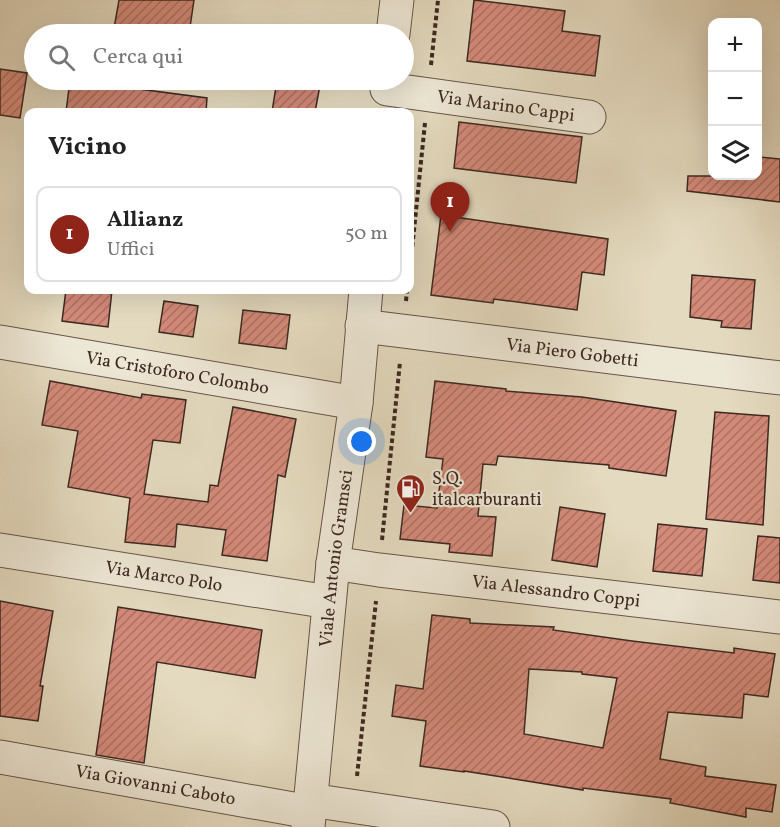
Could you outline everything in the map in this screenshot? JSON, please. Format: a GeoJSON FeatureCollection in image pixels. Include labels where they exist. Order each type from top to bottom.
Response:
{"type":"FeatureCollection","features":[{"type":"Feature","properties":{"kind":"street"},"geometry":{"type":"LineString","coordinates":[[394,24],[397,0]]}},
{"type":"Feature","properties":{"kind":"street","name":"Via Marino Cappi"},"geometry":{"type":"LineString","coordinates":[[387,94],[428,94],[589,117]]}},
{"type":"Feature","properties":{"kind":"street","name":"Viale Antonio Gramsci"},"geometry":{"type":"LineString","coordinates":[[310,813],[333,563],[356,403],[366,294]]}},
{"type":"Feature","properties":{"kind":"street","name":"Via Piero Gobetti"},"geometry":{"type":"LineString","coordinates":[[362,326],[780,378]]}},
{"type":"Feature","properties":{"kind":"street","name":"Via Cristoforo Colombo"},"geometry":{"type":"LineString","coordinates":[[0,342],[356,403]]}},
{"type":"Feature","properties":{"kind":"street","name":"Via Marco Polo"},"geometry":{"type":"LineString","coordinates":[[0,550],[329,602]]}},
{"type":"Feature","properties":{"kind":"street","name":"Via Alessandro Coppi"},"geometry":{"type":"LineString","coordinates":[[333,563],[780,617]]}},
{"type":"Feature","properties":{"kind":"street","name":"Via Giovanni Caboto"},"geometry":{"type":"LineString","coordinates":[[0,757],[310,813],[494,827]]}},
{"type":"Feature","properties":{"kind":"path"},"geometry":{"type":"LineString","coordinates":[[414,230],[438,0]]}},
{"type":"Feature","properties":{"kind":"building"},"geometry":{"type":"Polygon","coordinates":[[[119,0],[194,0],[190,24],[115,24],[119,0]]]}},
{"type":"Feature","properties":{"kind":"building"},"geometry":{"type":"Polygon","coordinates":[[[474,0],[565,11],[562,31],[600,36],[595,76],[467,61],[474,0]]]}},
{"type":"Feature","properties":{"kind":"building"},"geometry":{"type":"Polygon","coordinates":[[[0,69],[24,73],[24,90],[20,118],[0,115],[0,69]]]}},
{"type":"Feature","properties":{"kind":"building"},"geometry":{"type":"Polygon","coordinates":[[[69,90],[146,90],[207,98],[206,108],[66,108],[69,90]]]}},
{"type":"Feature","properties":{"kind":"building"},"geometry":{"type":"Polygon","coordinates":[[[275,90],[319,90],[316,108],[273,108],[275,90]]]}},
{"type":"Feature","properties":{"kind":"building"},"geometry":{"type":"Polygon","coordinates":[[[459,122],[582,137],[576,183],[454,168],[459,122]]]}},
{"type":"Feature","properties":{"kind":"building"},"geometry":{"type":"Polygon","coordinates":[[[762,157],[780,159],[780,202],[687,191],[688,176],[708,176],[708,180],[762,180],[762,157]]]}},
{"type":"Feature","properties":{"kind":"building"},"geometry":{"type":"Polygon","coordinates":[[[441,215],[608,239],[604,275],[582,272],[577,310],[494,299],[493,303],[431,295],[441,215]]]}},
{"type":"Feature","properties":{"kind":"building"},"geometry":{"type":"Polygon","coordinates":[[[692,275],[755,280],[751,329],[721,327],[722,321],[690,317],[692,275]]]}},
{"type":"Feature","properties":{"kind":"building"},"geometry":{"type":"Polygon","coordinates":[[[65,294],[112,294],[108,327],[62,321],[65,294]]]}},
{"type":"Feature","properties":{"kind":"building"},"geometry":{"type":"Polygon","coordinates":[[[164,301],[198,306],[193,337],[159,332],[164,301]]]}},
{"type":"Feature","properties":{"kind":"building"},"geometry":{"type":"Polygon","coordinates":[[[243,310],[290,315],[286,349],[239,343],[243,310]]]}},
{"type":"Feature","properties":{"kind":"building"},"geometry":{"type":"Polygon","coordinates":[[[50,381],[141,398],[142,394],[186,400],[180,443],[153,440],[144,494],[208,502],[210,485],[218,486],[233,407],[296,419],[285,477],[278,475],[267,561],[222,555],[226,530],[177,524],[175,547],[125,542],[130,498],[68,487],[78,431],[42,425],[50,381]]]}},
{"type":"Feature","properties":{"kind":"building"},"geometry":{"type":"Polygon","coordinates":[[[435,381],[506,389],[506,391],[582,397],[676,411],[666,476],[609,468],[609,465],[498,456],[496,465],[483,464],[478,516],[496,517],[492,556],[449,552],[450,544],[400,539],[404,505],[437,508],[443,459],[426,457],[435,381]]]}},
{"type":"Feature","properties":{"kind":"building"},"geometry":{"type":"Polygon","coordinates":[[[715,412],[769,416],[763,525],[706,519],[715,412]]]}},
{"type":"Feature","properties":{"kind":"building"},"geometry":{"type":"Polygon","coordinates":[[[560,507],[605,514],[597,567],[552,560],[560,507]]]}},
{"type":"Feature","properties":{"kind":"building"},"geometry":{"type":"Polygon","coordinates":[[[658,524],[707,529],[702,576],[653,571],[658,524]]]}},
{"type":"Feature","properties":{"kind":"building"},"geometry":{"type":"Polygon","coordinates":[[[758,536],[780,538],[780,583],[753,580],[758,536]]]}},
{"type":"Feature","properties":{"kind":"building"},"geometry":{"type":"Polygon","coordinates":[[[0,601],[53,611],[40,686],[43,686],[38,721],[0,716],[0,601]]]}},
{"type":"Feature","properties":{"kind":"building"},"geometry":{"type":"Polygon","coordinates":[[[118,607],[262,630],[255,678],[157,662],[144,763],[96,755],[118,607]]]}},
{"type":"Feature","properties":{"kind":"building"},"geometry":{"type":"Polygon","coordinates":[[[432,615],[470,619],[470,623],[554,627],[553,630],[632,641],[734,653],[734,648],[775,654],[768,697],[744,694],[742,718],[668,712],[660,759],[706,767],[705,776],[776,785],[772,812],[746,808],[746,817],[670,803],[671,799],[583,788],[583,790],[420,766],[426,721],[392,716],[396,685],[423,689],[432,615]],[[529,669],[524,734],[603,748],[617,678],[582,674],[582,672],[529,669]]]}},
{"type":"Feature","properties":{"kind":"place","name":"Allianz"},"geometry":{"type":"Point","coordinates":[450,232]}},
{"type":"Feature","properties":{"kind":"place","name":"S.Q. italcarburanti"},"geometry":{"type":"Point","coordinates":[411,514]}}]}
